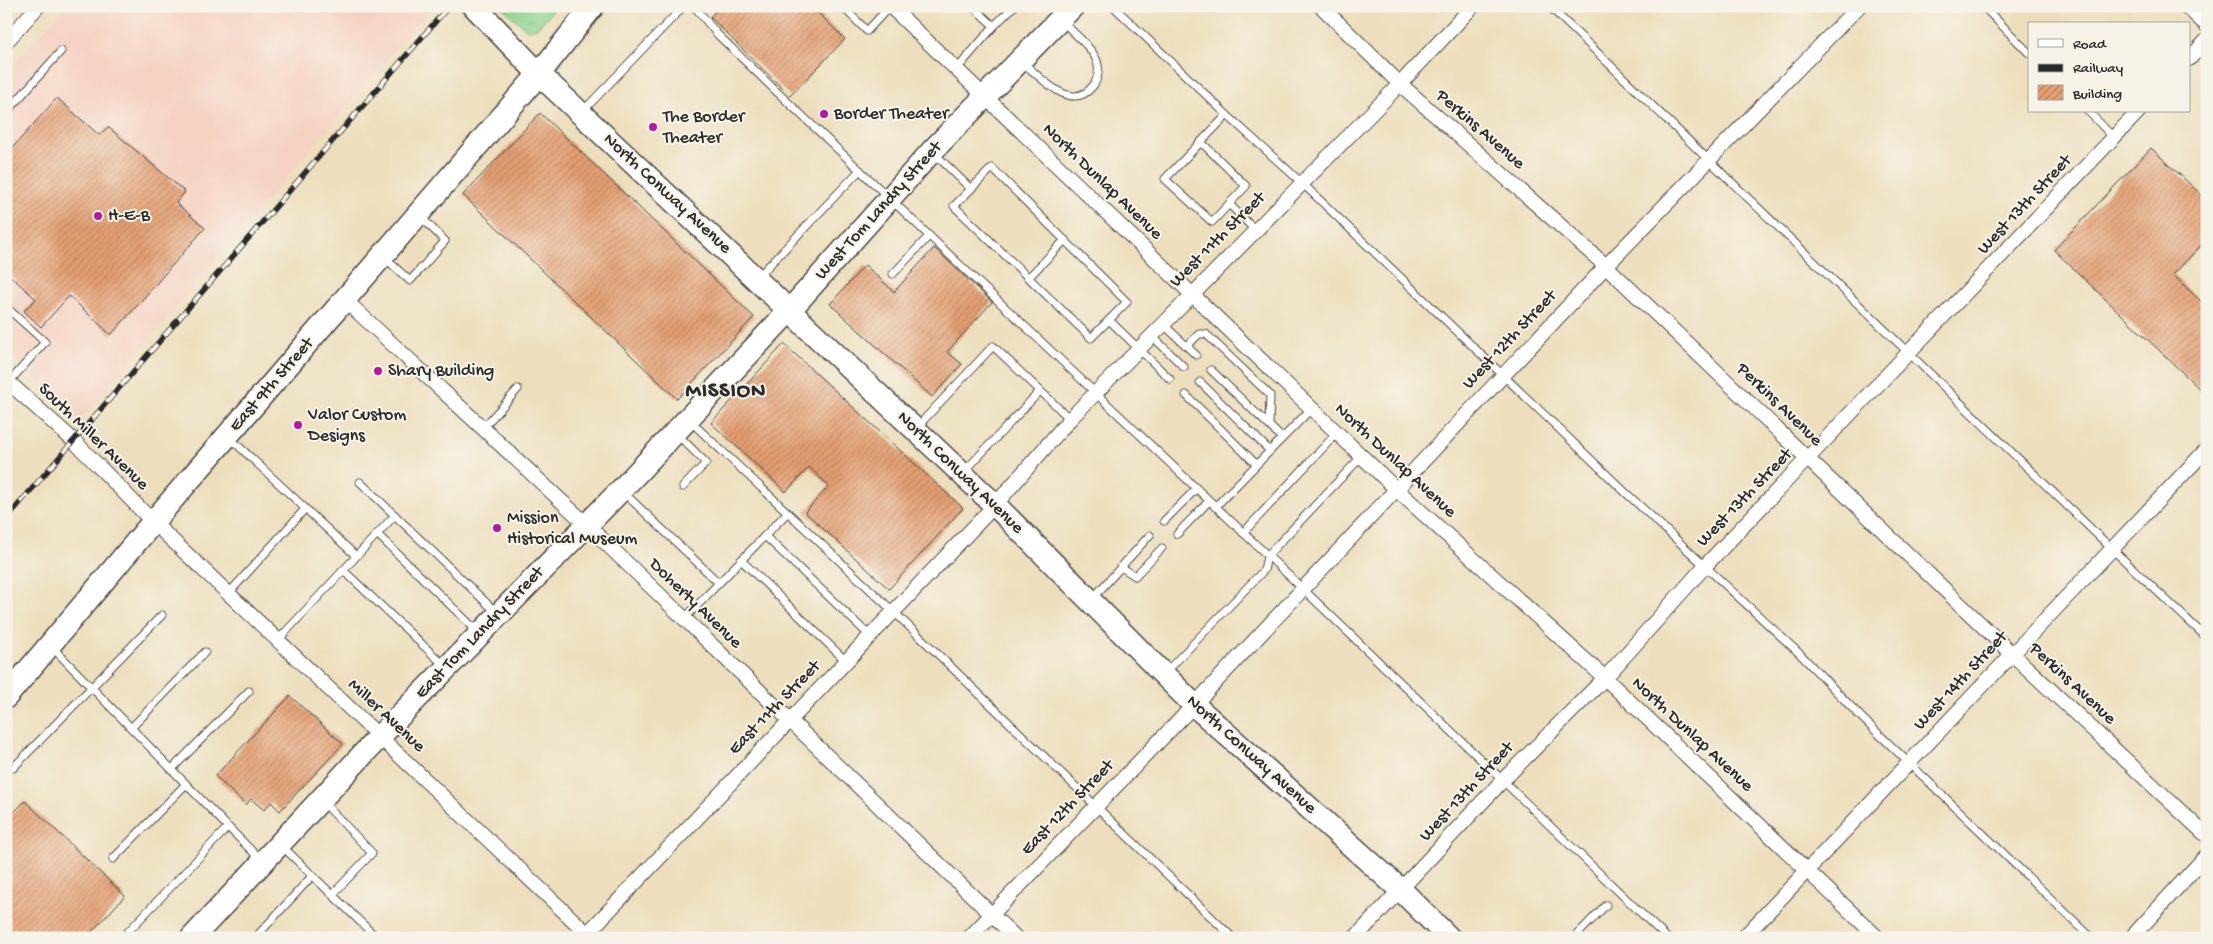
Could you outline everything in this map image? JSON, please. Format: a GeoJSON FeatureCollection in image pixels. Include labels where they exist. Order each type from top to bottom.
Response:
{"type":"FeatureCollection","features":[{"type":"Feature","properties":{"kind":"main road","name":"North Conway Avenue"},"geometry":{"type":"LineString","coordinates":[[474,6],[539,74],[995,505],[1194,705],[1402,891],[1449,938]]}},
{"type":"Feature","properties":{"kind":"main road","name":"East 9th Street"},"geometry":{"type":"LineString","coordinates":[[6,697],[154,522],[419,216],[539,74],[593,6]]}},
{"type":"Feature","properties":{"kind":"main road","name":"West Tom Landry Street"},"geometry":{"type":"LineString","coordinates":[[790,310],[932,151],[1066,13]]}},
{"type":"Feature","properties":{"kind":"main road","name":"East Tom Landry Street"},"geometry":{"type":"LineString","coordinates":[[192,938],[380,736],[621,490],[790,310]]}},
{"type":"Feature","properties":{"kind":"street"},"geometry":{"type":"LineString","coordinates":[[6,42],[38,6]]}},
{"type":"Feature","properties":{"kind":"street","name":"North Dunlap Avenue"},"geometry":{"type":"LineString","coordinates":[[890,6],[1396,489],[1604,678],[1878,938]]}},
{"type":"Feature","properties":{"kind":"street","name":"Perkins Avenue"},"geometry":{"type":"LineString","coordinates":[[1321,6],[1400,84],[1606,266],[2012,654],[2207,836]]}},
{"type":"Feature","properties":{"kind":"street","name":"West 11th Street"},"geometry":{"type":"LineString","coordinates":[[995,505],[1070,419],[1191,294],[1400,84],[1473,6]]}},
{"type":"Feature","properties":{"kind":"street","name":"West 12th Street"},"geometry":{"type":"LineString","coordinates":[[1194,705],[1606,266],[1859,6]]}},
{"type":"Feature","properties":{"kind":"street"},"geometry":{"type":"LineString","coordinates":[[2189,6],[2207,23]]}},
{"type":"Feature","properties":{"kind":"street"},"geometry":{"type":"LineString","coordinates":[[2190,58],[2207,40]]}},
{"type":"Feature","properties":{"kind":"street","name":"West 13th Street"},"geometry":{"type":"LineString","coordinates":[[1355,938],[1402,891],[1502,781],[1604,678],[1705,566],[2139,112]]}},
{"type":"Feature","properties":{"kind":"street","name":"Doherty Avenue"},"geometry":{"type":"LineString","coordinates":[[346,301],[586,524],[1016,938]]}},
{"type":"Feature","properties":{"kind":"street","name":"South Miller Avenue"},"geometry":{"type":"LineString","coordinates":[[8,381],[74,441],[154,522]]}},
{"type":"Feature","properties":{"kind":"street","name":"West 14th Street"},"geometry":{"type":"LineString","coordinates":[[1743,938],[2207,449]]}},
{"type":"Feature","properties":{"kind":"street","name":"East 11th Street"},"geometry":{"type":"LineString","coordinates":[[587,936],[789,720],[995,505]]}},
{"type":"Feature","properties":{"kind":"street","name":"Miller Avenue"},"geometry":{"type":"LineString","coordinates":[[154,522],[380,736],[587,936]]}},
{"type":"Feature","properties":{"kind":"street","name":"East 12th Street"},"geometry":{"type":"LineString","coordinates":[[969,938],[1194,705]]}},
{"type":"Feature","properties":{"kind":"street"},"geometry":{"type":"LineString","coordinates":[[2132,938],[2207,855]]}},
{"type":"Feature","properties":{"kind":"lane"},"geometry":{"type":"LineString","coordinates":[[581,113],[684,6]]}},
{"type":"Feature","properties":{"kind":"lane"},"geometry":{"type":"LineString","coordinates":[[694,6],[717,34],[1303,589],[1667,938]]}},
{"type":"Feature","properties":{"kind":"lane"},"geometry":{"type":"LineString","coordinates":[[842,6],[868,31],[890,6]]}},
{"type":"Feature","properties":{"kind":"lane"},"geometry":{"type":"LineString","coordinates":[[972,6],[994,26]]}},
{"type":"Feature","properties":{"kind":"lane"},"geometry":{"type":"LineString","coordinates":[[957,69],[1014,6]]}},
{"type":"Feature","properties":{"kind":"lane"},"geometry":{"type":"LineString","coordinates":[[1113,6],[1227,116],[1302,183],[1800,654],[1909,763],[2092,938]]}},
{"type":"Feature","properties":{"kind":"lane"},"geometry":{"type":"LineString","coordinates":[[1549,6],[2112,549],[2207,638]]}},
{"type":"Feature","properties":{"kind":"lane"},"geometry":{"type":"LineString","coordinates":[[1983,6],[2028,52]]}},
{"type":"Feature","properties":{"kind":"lane"},"geometry":{"type":"LineString","coordinates":[[1020,60],[1059,92],[1067,96],[1075,97],[1090,90],[1098,76],[1096,60],[1066,13]]}},
{"type":"Feature","properties":{"kind":"lane"},"geometry":{"type":"LineString","coordinates":[[6,112],[61,51]]}},
{"type":"Feature","properties":{"kind":"lane"},"geometry":{"type":"LineString","coordinates":[[2089,112],[2114,138]]}},
{"type":"Feature","properties":{"kind":"lane"},"geometry":{"type":"LineString","coordinates":[[1201,142],[1246,186],[1212,222],[1165,179],[1201,142],[1227,116]]}},
{"type":"Feature","properties":{"kind":"lane"},"geometry":{"type":"LineString","coordinates":[[932,151],[971,189]]}},
{"type":"Feature","properties":{"kind":"lane"},"geometry":{"type":"LineString","coordinates":[[992,168],[1065,240],[1127,302],[1091,338],[954,206],[992,168]]}},
{"type":"Feature","properties":{"kind":"lane"},"geometry":{"type":"LineString","coordinates":[[757,278],[860,170]]}},
{"type":"Feature","properties":{"kind":"lane"},"geometry":{"type":"LineString","coordinates":[[1229,204],[1255,230]]}},
{"type":"Feature","properties":{"kind":"lane"},"geometry":{"type":"LineString","coordinates":[[384,256],[410,281],[445,241],[419,216]]}},
{"type":"Feature","properties":{"kind":"lane"},"geometry":{"type":"LineString","coordinates":[[893,274],[929,236]]}},
{"type":"Feature","properties":{"kind":"lane"},"geometry":{"type":"LineString","coordinates":[[1028,278],[1065,240]]}},
{"type":"Feature","properties":{"kind":"lane"},"geometry":{"type":"LineString","coordinates":[[6,307],[44,342],[8,381]]}},
{"type":"Feature","properties":{"kind":"lane"},"geometry":{"type":"LineString","coordinates":[[1109,320],[1170,380]]}},
{"type":"Feature","properties":{"kind":"lane"},"geometry":{"type":"LineString","coordinates":[[1163,324],[1196,355]]}},
{"type":"Feature","properties":{"kind":"lane"},"geometry":{"type":"LineString","coordinates":[[1187,346],[1199,334],[1206,334],[1270,395],[1269,425]]}},
{"type":"Feature","properties":{"kind":"lane"},"geometry":{"type":"LineString","coordinates":[[1151,335],[1184,367]]}},
{"type":"Feature","properties":{"kind":"lane"},"geometry":{"type":"LineString","coordinates":[[916,430],[993,346],[1070,419]]}},
{"type":"Feature","properties":{"kind":"lane"},"geometry":{"type":"LineString","coordinates":[[1211,370],[1282,438]]}},
{"type":"Feature","properties":{"kind":"lane"},"geometry":{"type":"LineString","coordinates":[[1200,382],[1270,451]]}},
{"type":"Feature","properties":{"kind":"lane"},"geometry":{"type":"LineString","coordinates":[[482,429],[518,389]]}},
{"type":"Feature","properties":{"kind":"lane"},"geometry":{"type":"LineString","coordinates":[[962,474],[1040,391]]}},
{"type":"Feature","properties":{"kind":"lane"},"geometry":{"type":"LineString","coordinates":[[1186,395],[1256,464]]}},
{"type":"Feature","properties":{"kind":"lane"},"geometry":{"type":"LineString","coordinates":[[1176,534],[1256,464],[1312,408]]}},
{"type":"Feature","properties":{"kind":"lane"},"geometry":{"type":"LineString","coordinates":[[680,425],[706,463],[683,487]]}},
{"type":"Feature","properties":{"kind":"lane"},"geometry":{"type":"LineString","coordinates":[[680,425],[787,513],[893,611],[1233,938]]}},
{"type":"Feature","properties":{"kind":"lane"},"geometry":{"type":"LineString","coordinates":[[1243,533],[1337,433]]}},
{"type":"Feature","properties":{"kind":"lane"},"geometry":{"type":"LineString","coordinates":[[228,436],[356,556]]}},
{"type":"Feature","properties":{"kind":"lane"},"geometry":{"type":"LineString","coordinates":[[1163,674],[1264,570],[1267,556],[1362,456]]}},
{"type":"Feature","properties":{"kind":"lane"},"geometry":{"type":"LineString","coordinates":[[360,482],[498,614]]}},
{"type":"Feature","properties":{"kind":"lane"},"geometry":{"type":"LineString","coordinates":[[1164,521],[1196,489]]}},
{"type":"Feature","properties":{"kind":"lane"},"geometry":{"type":"LineString","coordinates":[[621,490],[719,583]]}},
{"type":"Feature","properties":{"kind":"lane"},"geometry":{"type":"LineString","coordinates":[[229,593],[305,509]]}},
{"type":"Feature","properties":{"kind":"lane"},"geometry":{"type":"LineString","coordinates":[[684,620],[787,513]]}},
{"type":"Feature","properties":{"kind":"lane"},"geometry":{"type":"LineString","coordinates":[[278,640],[395,515]]}},
{"type":"Feature","properties":{"kind":"lane"},"geometry":{"type":"LineString","coordinates":[[377,534],[480,633]]}},
{"type":"Feature","properties":{"kind":"lane"},"geometry":{"type":"LineString","coordinates":[[1090,601],[1150,535]]}},
{"type":"Feature","properties":{"kind":"lane"},"geometry":{"type":"LineString","coordinates":[[765,536],[870,636]]}},
{"type":"Feature","properties":{"kind":"lane"},"geometry":{"type":"LineString","coordinates":[[1121,567],[1135,576],[1162,548]]}},
{"type":"Feature","properties":{"kind":"lane"},"geometry":{"type":"LineString","coordinates":[[741,560],[846,661]]}},
{"type":"Feature","properties":{"kind":"lane"},"geometry":{"type":"LineString","coordinates":[[343,570],[446,667]]}},
{"type":"Feature","properties":{"kind":"lane"},"geometry":{"type":"LineString","coordinates":[[13,768],[162,615]]}},
{"type":"Feature","properties":{"kind":"lane"},"geometry":{"type":"LineString","coordinates":[[50,645],[263,862]]}},
{"type":"Feature","properties":{"kind":"lane"},"geometry":{"type":"LineString","coordinates":[[131,728],[205,652]]}},
{"type":"Feature","properties":{"kind":"lane"},"geometry":{"type":"LineString","coordinates":[[172,769],[249,691]]}},
{"type":"Feature","properties":{"kind":"lane"},"geometry":{"type":"LineString","coordinates":[[113,859],[186,784]]}},
{"type":"Feature","properties":{"kind":"lane"},"geometry":{"type":"LineString","coordinates":[[321,800],[372,853],[333,894]]}},
{"type":"Feature","properties":{"kind":"lane"},"geometry":{"type":"LineString","coordinates":[[122,938],[228,827]]}},
{"type":"Feature","properties":{"kind":"lane"},"geometry":{"type":"LineString","coordinates":[[280,843],[377,938]]}},
{"type":"Feature","properties":{"kind":"lane"},"geometry":{"type":"LineString","coordinates":[[255,938],[313,875]]}},
{"type":"Feature","properties":{"kind":"lane"},"geometry":{"type":"LineString","coordinates":[[1574,938],[1606,905]]}},
{"type":"Feature","properties":{"kind":"shaded area"},"geometry":{"type":"Polygon","coordinates":[[[65,6],[432,6],[79,422],[6,352],[6,74],[65,6]]]}},
{"type":"Feature","properties":{"kind":"green space"},"geometry":{"type":"Polygon","coordinates":[[[501,6],[557,6],[537,28],[527,30],[501,6]]]}},
{"type":"Feature","properties":{"kind":"building"},"geometry":{"type":"Polygon","coordinates":[[[720,6],[811,6],[845,39],[790,96],[710,17],[720,6]]]}},
{"type":"Feature","properties":{"kind":"building","name":"H-E-B"},"geometry":{"type":"Polygon","coordinates":[[[57,98],[99,135],[108,127],[185,192],[176,203],[205,228],[111,335],[69,296],[41,327],[24,311],[36,299],[6,272],[6,155],[57,98]]]}},
{"type":"Feature","properties":{"kind":"building"},"geometry":{"type":"Polygon","coordinates":[[[540,113],[754,317],[677,399],[463,195],[540,113]]]}},
{"type":"Feature","properties":{"kind":"building"},"geometry":{"type":"Polygon","coordinates":[[[2151,148],[2207,200],[2207,239],[2173,275],[2207,307],[2207,396],[2054,250],[2151,148]]]}},
{"type":"Feature","properties":{"kind":"building"},"geometry":{"type":"Polygon","coordinates":[[[934,248],[992,302],[947,352],[962,364],[932,397],[830,304],[865,265],[894,292],[934,248]]]}},
{"type":"Feature","properties":{"kind":"building"},"geometry":{"type":"Polygon","coordinates":[[[784,344],[963,508],[889,589],[805,512],[829,486],[809,467],[786,492],[711,423],[784,344]]]}},
{"type":"Feature","properties":{"kind":"building"},"geometry":{"type":"Polygon","coordinates":[[[290,696],[343,744],[280,811],[271,802],[264,810],[251,799],[246,805],[215,776],[290,696]]]}},
{"type":"Feature","properties":{"kind":"building"},"geometry":{"type":"Polygon","coordinates":[[[25,801],[125,896],[86,938],[6,938],[6,820],[25,801]]]}},
{"type":"Feature","properties":{"kind":"railway"},"geometry":{"type":"LineString","coordinates":[[6,519],[449,6]]}},
{"type":"Feature","properties":{"kind":"place","name":"Border Theater"},"geometry":{"type":"Point","coordinates":[824,114]}},
{"type":"Feature","properties":{"kind":"place","name":"The Border Theater"},"geometry":{"type":"Point","coordinates":[653,127]}},
{"type":"Feature","properties":{"kind":"place","name":"H-E-B"},"geometry":{"type":"Point","coordinates":[98,216]}},
{"type":"Feature","properties":{"kind":"place","name":"Shary Building"},"geometry":{"type":"Point","coordinates":[378,371]}},
{"type":"Feature","properties":{"kind":"place","name":"Valor Custom Designs"},"geometry":{"type":"Point","coordinates":[298,425]}},
{"type":"Feature","properties":{"kind":"place","name":"Mission Historical Museum"},"geometry":{"type":"Point","coordinates":[497,528]}},
{"type":"Feature","properties":{"kind":"district","name":"MISSION"},"geometry":{"type":"Point","coordinates":[726,392]}}]}
